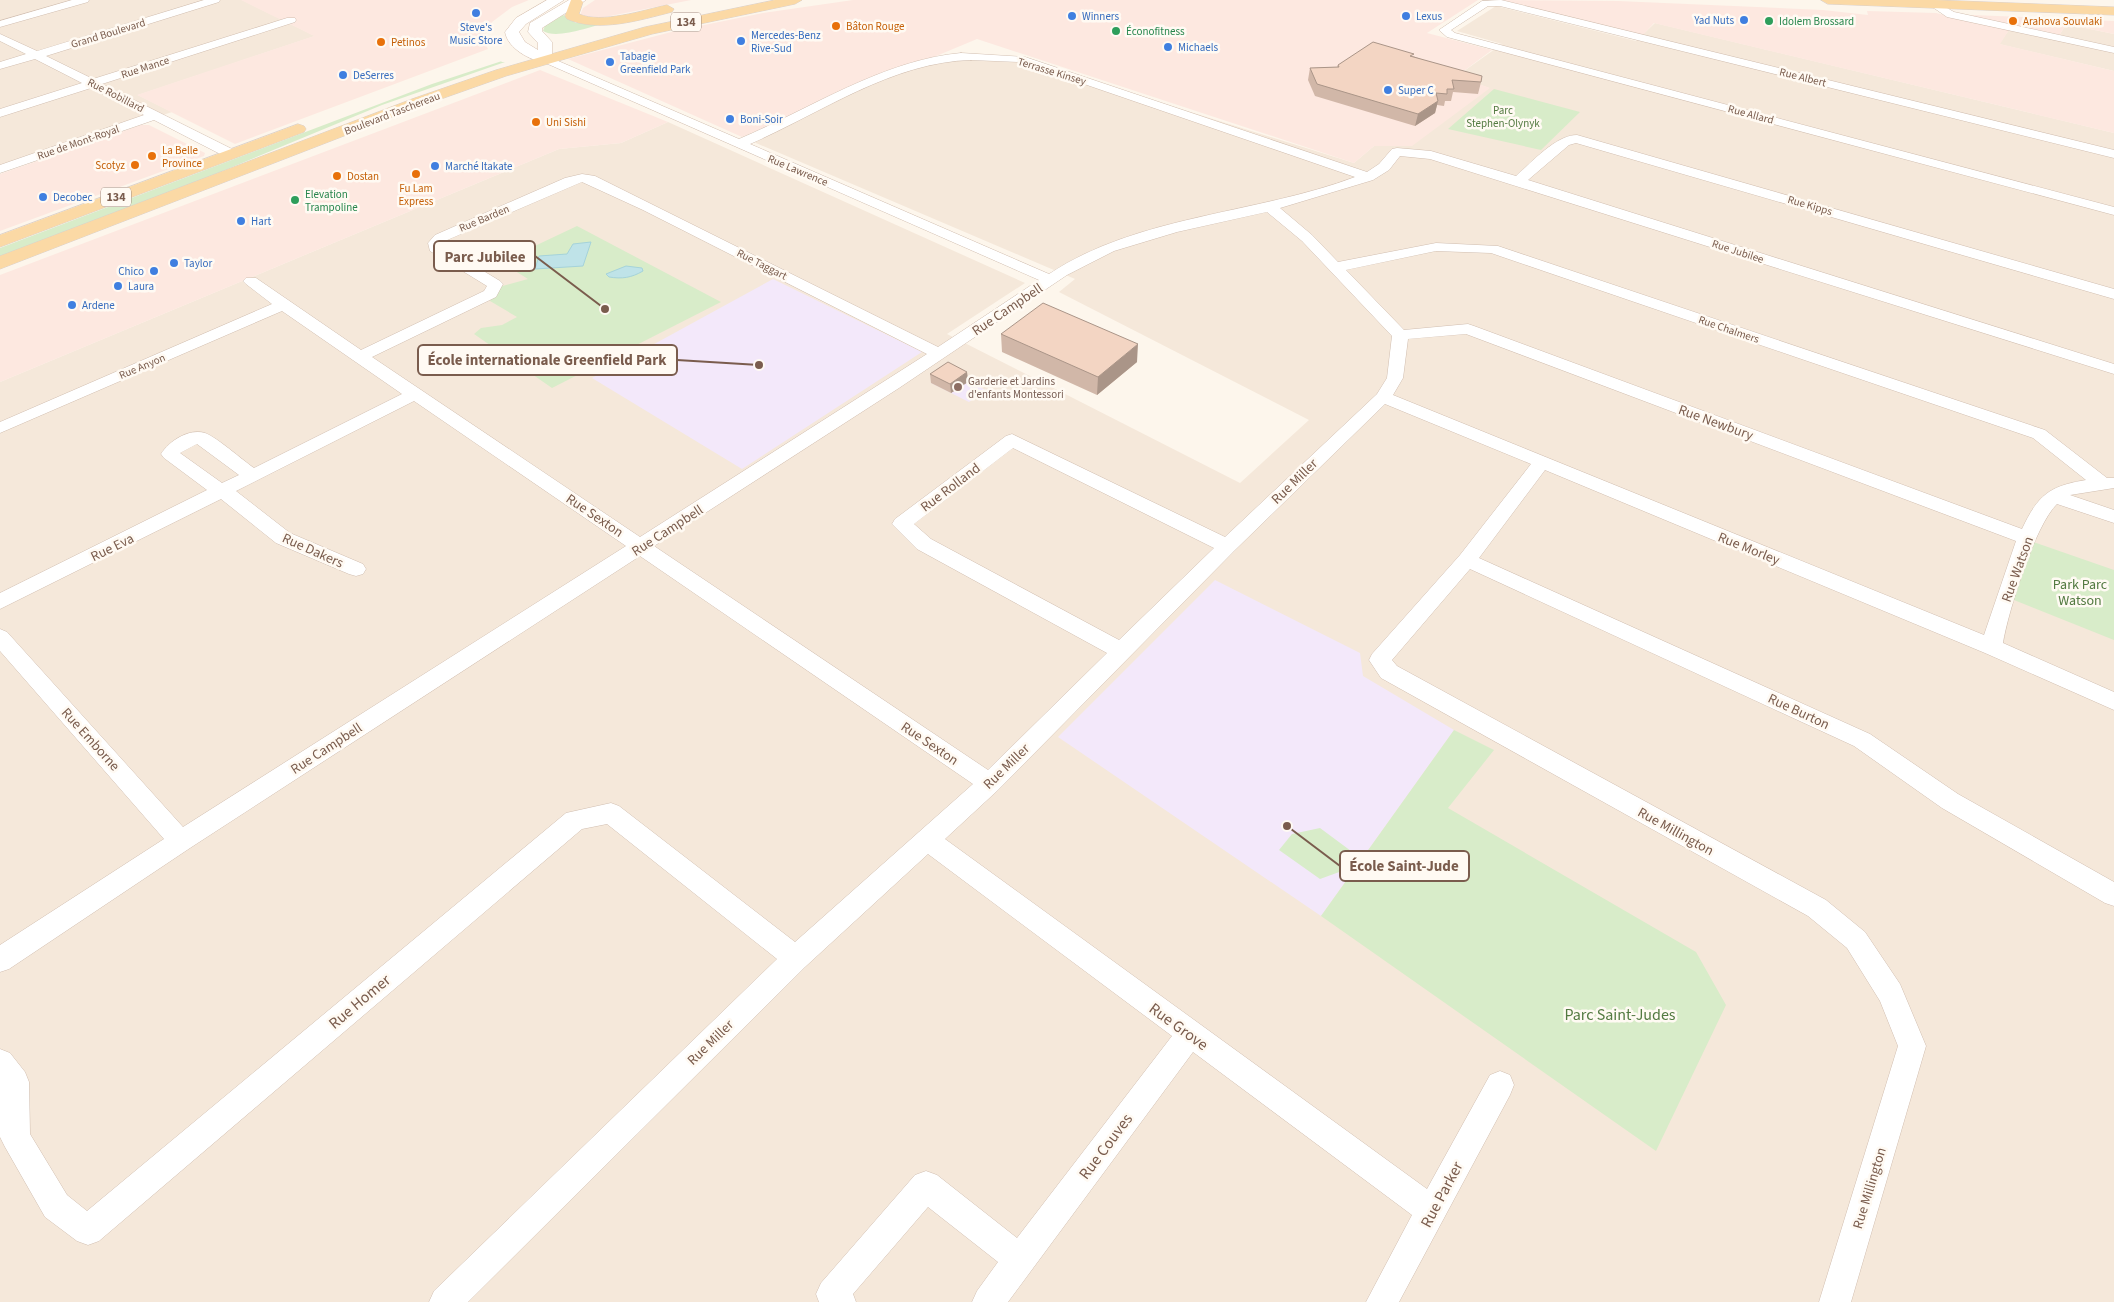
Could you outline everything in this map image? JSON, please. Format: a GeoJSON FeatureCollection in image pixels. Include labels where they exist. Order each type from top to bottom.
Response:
{"type":"FeatureCollection","features":[{"type":"Feature","properties":{"kind":"main road"},"geometry":{"type":"LineString","coordinates":[[551,41],[545,59],[513,39],[511,33],[513,28],[521,21],[557,0]]}},
{"type":"Feature","properties":{"kind":"main road","name":"Boulevard Taschereau"},"geometry":{"type":"LineString","coordinates":[[0,263],[418,102],[545,59],[677,24],[795,0]]}},
{"type":"Feature","properties":{"kind":"main road"},"geometry":{"type":"LineString","coordinates":[[1828,0],[2114,11]]}},
{"type":"Feature","properties":{"kind":"main road"},"geometry":{"type":"LineString","coordinates":[[2080,0],[2114,1]]}},
{"type":"Feature","properties":{"kind":"main road"},"geometry":{"type":"LineString","coordinates":[[551,41],[534,32],[535,26],[578,1]]}},
{"type":"Feature","properties":{"kind":"main road","name":"134"},"geometry":{"type":"LineString","coordinates":[[578,1],[572,16],[585,21],[678,9],[578,34]]}},
{"type":"Feature","properties":{"kind":"main road"},"geometry":{"type":"LineString","coordinates":[[509,53],[551,41]]}},
{"type":"Feature","properties":{"kind":"main road","name":"134"},"geometry":{"type":"LineString","coordinates":[[0,241],[314,123]]}},
{"type":"Feature","properties":{"kind":"street"},"geometry":{"type":"LineString","coordinates":[[0,24],[84,0]]}},
{"type":"Feature","properties":{"kind":"street","name":"Grand Boulevard"},"geometry":{"type":"LineString","coordinates":[[0,66],[215,0]]}},
{"type":"Feature","properties":{"kind":"street","name":"Rue Albert"},"geometry":{"type":"LineString","coordinates":[[1492,2],[2114,154]]}},
{"type":"Feature","properties":{"kind":"street","name":"Rue Allard"},"geometry":{"type":"LineString","coordinates":[[1492,2],[1484,4],[1446,28],[1445,31],[2114,212]]}},
{"type":"Feature","properties":{"kind":"street"},"geometry":{"type":"LineString","coordinates":[[1935,4],[1951,15],[2114,50]]}},
{"type":"Feature","properties":{"kind":"street","name":"Rue Mance"},"geometry":{"type":"LineString","coordinates":[[0,114],[291,20]]}},
{"type":"Feature","properties":{"kind":"street","name":"Rue Robillard"},"geometry":{"type":"LineString","coordinates":[[0,37],[231,154]]}},
{"type":"Feature","properties":{"kind":"street","name":"Terrasse Kinsey"},"geometry":{"type":"LineString","coordinates":[[738,144],[912,65],[943,58],[985,56],[1021,59],[1368,177]]}},
{"type":"Feature","properties":{"kind":"street","name":"Rue Lawrence"},"geometry":{"type":"LineString","coordinates":[[545,59],[1051,280]]}},
{"type":"Feature","properties":{"kind":"street","name":"Rue de Mont-Royal"},"geometry":{"type":"LineString","coordinates":[[0,169],[155,115]]}},
{"type":"Feature","properties":{"kind":"street","name":"Rue Kipps"},"geometry":{"type":"LineString","coordinates":[[1518,181],[1564,142],[1569,139],[1577,139],[2114,294]]}},
{"type":"Feature","properties":{"kind":"street","name":"Rue Jubilee"},"geometry":{"type":"LineString","coordinates":[[1368,177],[1384,167],[1397,152],[1432,155],[2114,369]]}},
{"type":"Feature","properties":{"kind":"street","name":"Rue Campbell"},"geometry":{"type":"LineString","coordinates":[[0,960],[181,840],[641,547],[1051,280],[1109,248],[1174,229],[1270,207],[1347,185],[1368,177]]}},
{"type":"Feature","properties":{"kind":"street","name":"Rue Taggart"},"geometry":{"type":"LineString","coordinates":[[582,178],[590,179],[648,206],[939,354]]}},
{"type":"Feature","properties":{"kind":"street","name":"Rue Barden"},"geometry":{"type":"LineString","coordinates":[[361,356],[491,294],[495,284],[435,248],[435,243],[440,238],[570,181],[582,178]]}},
{"type":"Feature","properties":{"kind":"street"},"geometry":{"type":"LineString","coordinates":[[1270,207],[1307,238],[1336,266],[1400,335]]}},
{"type":"Feature","properties":{"kind":"street","name":"Rue Chalmers"},"geometry":{"type":"LineString","coordinates":[[1336,266],[1436,247],[1493,249],[2039,434],[2109,484]]}},
{"type":"Feature","properties":{"kind":"street","name":"Rue Sexton"},"geometry":{"type":"LineString","coordinates":[[251,281],[283,305],[990,783]]}},
{"type":"Feature","properties":{"kind":"street","name":"Rue Anyon"},"geometry":{"type":"LineString","coordinates":[[0,428],[283,305]]}},
{"type":"Feature","properties":{"kind":"street","name":"Rue Newbury"},"geometry":{"type":"LineString","coordinates":[[1400,335],[1468,329],[2027,538]]}},
{"type":"Feature","properties":{"kind":"street","name":"Rue Miller"},"geometry":{"type":"LineString","coordinates":[[445,1302],[796,958],[990,783],[1227,546],[1383,396],[1395,378],[1400,335]]}},
{"type":"Feature","properties":{"kind":"street","name":"Rue Eva"},"geometry":{"type":"LineString","coordinates":[[0,602],[415,394]]}},
{"type":"Feature","properties":{"kind":"street","name":"Rue Morley"},"geometry":{"type":"LineString","coordinates":[[1383,396],[1992,647],[2114,701]]}},
{"type":"Feature","properties":{"kind":"street"},"geometry":{"type":"LineString","coordinates":[[223,491],[208,483],[170,454],[172,450],[182,442],[201,438],[253,476]]}},
{"type":"Feature","properties":{"kind":"street","name":"Rue Rolland"},"geometry":{"type":"LineString","coordinates":[[1123,652],[924,544],[902,524],[1012,440],[1227,546]]}},
{"type":"Feature","properties":{"kind":"street","name":"Rue Millington"},"geometry":{"type":"LineString","coordinates":[[1542,462],[1467,560],[1380,660],[1389,672],[1817,908],[1856,940],[1890,993],[1912,1046],[1839,1300]]}},
{"type":"Feature","properties":{"kind":"street"},"geometry":{"type":"LineString","coordinates":[[2053,496],[2061,492],[2109,484]]}},
{"type":"Feature","properties":{"kind":"street","name":"Rue Dakers"},"geometry":{"type":"LineString","coordinates":[[223,491],[283,538],[356,569]]}},
{"type":"Feature","properties":{"kind":"street"},"geometry":{"type":"LineString","coordinates":[[2053,496],[2114,517]]}},
{"type":"Feature","properties":{"kind":"street","name":"Rue Watson"},"geometry":{"type":"LineString","coordinates":[[1992,647],[1994,635],[2027,538],[2037,518],[2053,496]]}},
{"type":"Feature","properties":{"kind":"street","name":"Rue Burton"},"geometry":{"type":"LineString","coordinates":[[1467,560],[1862,740],[1950,801],[2114,895]]}},
{"type":"Feature","properties":{"kind":"street","name":"Rue Emborne"},"geometry":{"type":"LineString","coordinates":[[0,637],[181,840]]}},
{"type":"Feature","properties":{"kind":"street","name":"Rue Homer"},"geometry":{"type":"LineString","coordinates":[[0,1063],[16,1082],[15,1137],[56,1206],[88,1230],[575,820],[611,813],[796,958]]}},
{"type":"Feature","properties":{"kind":"street","name":"Rue Grove"},"geometry":{"type":"LineString","coordinates":[[928,840],[1432,1211]]}},
{"type":"Feature","properties":{"kind":"street","name":"Rue Couves"},"geometry":{"type":"LineString","coordinates":[[988,1302],[1019,1258],[1190,1034]]}},
{"type":"Feature","properties":{"kind":"street","name":"Rue Parker"},"geometry":{"type":"LineString","coordinates":[[1382,1302],[1500,1085]]}},
{"type":"Feature","properties":{"kind":"street"},"geometry":{"type":"LineString","coordinates":[[840,1302],[832,1294],[926,1186],[1019,1258]]}},
{"type":"Feature","properties":{"kind":"shaded area"},"geometry":{"type":"Polygon","coordinates":[[[0,0],[242,0],[315,36],[138,95],[172,112],[0,169],[0,0]]]}},
{"type":"Feature","properties":{"kind":"shaded area"},"geometry":{"type":"Polygon","coordinates":[[[241,0],[529,0],[512,7],[492,22],[486,33],[485,43],[488,49],[235,144],[137,95],[314,36],[241,0]]]}},
{"type":"Feature","properties":{"kind":"shaded area"},"geometry":{"type":"Polygon","coordinates":[[[595,0],[691,0],[600,18],[580,15],[583,8],[595,0]]]}},
{"type":"Feature","properties":{"kind":"shaded area"},"geometry":{"type":"Polygon","coordinates":[[[853,0],[1478,0],[1427,33],[1492,50],[1457,76],[1490,88],[1412,146],[1374,146],[1354,163],[977,39],[742,137],[568,59],[675,31],[763,13],[853,0]]]}},
{"type":"Feature","properties":{"kind":"shaded area"},"geometry":{"type":"Polygon","coordinates":[[[1498,0],[1618,1],[1823,10],[1868,15],[1867,11],[1936,13],[2009,30],[2000,44],[2114,71],[2114,133],[1654,23],[1642,36],[1498,0]]]}},
{"type":"Feature","properties":{"kind":"shaded area"},"geometry":{"type":"Polygon","coordinates":[[[1496,6],[1636,41],[1655,23],[2114,133],[2114,1302],[0,1302],[0,382],[559,149],[621,143],[668,122],[1025,283],[947,334],[1240,483],[1309,420],[1059,292],[1075,279],[742,137],[918,64],[950,58],[1021,59],[1354,163],[1374,146],[1489,88],[1457,76],[1502,44],[1457,31],[1496,6]]]}},
{"type":"Feature","properties":{"kind":"shaded area"},"geometry":{"type":"Polygon","coordinates":[[[1973,15],[2114,21],[2114,34],[2066,24],[2059,36],[1972,17],[1973,15]]]}},
{"type":"Feature","properties":{"kind":"shaded area"},"geometry":{"type":"Polygon","coordinates":[[[2066,24],[2114,34],[2114,71],[1999,44],[2009,30],[2059,36],[2066,24]]]}},
{"type":"Feature","properties":{"kind":"shaded area"},"geometry":{"type":"Polygon","coordinates":[[[540,70],[668,122],[621,143],[559,149],[0,382],[0,275],[540,70]]]}},
{"type":"Feature","properties":{"kind":"shaded area"},"geometry":{"type":"Polygon","coordinates":[[[141,125],[149,125],[205,153],[204,156],[0,231],[0,174],[141,125]]]}},
{"type":"Feature","properties":{"kind":"shaded area"},"geometry":{"type":"Polygon","coordinates":[[[773,279],[922,352],[742,469],[592,378],[773,279]]]}},
{"type":"Feature","properties":{"kind":"shaded area","name":"Garderie et Jardins d'enfants Montessori"},"geometry":{"type":"Polygon","coordinates":[[[948,372],[986,390],[969,402],[931,383],[948,372]]]}},
{"type":"Feature","properties":{"kind":"shaded area"},"geometry":{"type":"Polygon","coordinates":[[[1215,580],[1360,653],[1363,676],[1454,730],[1321,916],[1058,737],[1215,580]]]}},
{"type":"Feature","properties":{"kind":"green space"},"geometry":{"type":"Polygon","coordinates":[[[563,15],[576,23],[608,22],[566,33],[557,34],[543,31],[545,25],[563,15]]]}},
{"type":"Feature","properties":{"kind":"green space"},"geometry":{"type":"Polygon","coordinates":[[[502,61],[505,62],[382,105],[167,194],[0,257],[0,248],[432,84],[502,61]]]}},
{"type":"Feature","properties":{"kind":"green space","name":"Parc Stephen-Olynyk"},"geometry":{"type":"Polygon","coordinates":[[[1494,89],[1580,112],[1541,150],[1448,129],[1494,89]]]}},
{"type":"Feature","properties":{"kind":"green space"},"geometry":{"type":"Polygon","coordinates":[[[577,226],[721,302],[552,388],[474,334],[481,328],[502,325],[517,317],[490,301],[495,288],[528,279],[501,262],[577,226]]]}},
{"type":"Feature","properties":{"kind":"green space","name":"Park Parc Watson"},"geometry":{"type":"Polygon","coordinates":[[[2025,539],[2114,570],[2114,640],[2004,596],[2025,539]]]}},
{"type":"Feature","properties":{"kind":"green space","name":"Parc Saint-Judes"},"geometry":{"type":"Polygon","coordinates":[[[1454,730],[1494,750],[1448,808],[1696,952],[1726,1005],[1656,1151],[1321,916],[1454,730]]]}},
{"type":"Feature","properties":{"kind":"green space"},"geometry":{"type":"Polygon","coordinates":[[[1320,828],[1351,851],[1342,871],[1320,879],[1279,850],[1292,834],[1320,828]]]}},
{"type":"Feature","properties":{"kind":"water"},"geometry":{"type":"Polygon","coordinates":[[[591,242],[583,266],[535,269],[539,256],[567,254],[573,244],[591,242]]]}},
{"type":"Feature","properties":{"kind":"water"},"geometry":{"type":"Polygon","coordinates":[[[626,266],[642,268],[643,271],[630,277],[622,278],[609,277],[606,274],[626,266]]]}},
{"type":"Feature","properties":{"kind":"building","name":"Super C"},"geometry":{"type":"Polygon","coordinates":[[[1373,42],[1414,54],[1410,56],[1482,76],[1481,82],[1452,80],[1454,89],[1447,89],[1447,94],[1436,93],[1438,101],[1418,114],[1317,84],[1310,68],[1339,67],[1338,65],[1373,42]]]}},
{"type":"Feature","properties":{"kind":"building"},"geometry":{"type":"Polygon","coordinates":[[[1043,303],[1138,344],[1098,377],[1001,334],[1043,303]]]}},
{"type":"Feature","properties":{"kind":"building"},"geometry":{"type":"Polygon","coordinates":[[[948,362],[967,372],[950,384],[930,374],[948,362]]]}},
{"type":"Feature","properties":{"kind":"place","name":"Steve's Music Store"},"geometry":{"type":"Point","coordinates":[476,13]}},
{"type":"Feature","properties":{"kind":"place","name":"Winners"},"geometry":{"type":"Point","coordinates":[1072,16]}},
{"type":"Feature","properties":{"kind":"place","name":"Lexus"},"geometry":{"type":"Point","coordinates":[1406,16]}},
{"type":"Feature","properties":{"kind":"place","name":"Yad Nuts"},"geometry":{"type":"Point","coordinates":[1744,20]}},
{"type":"Feature","properties":{"kind":"place","name":"Idolem Brossard"},"geometry":{"type":"Point","coordinates":[1769,21]}},
{"type":"Feature","properties":{"kind":"place","name":"Arahova Souvlaki"},"geometry":{"type":"Point","coordinates":[2013,21]}},
{"type":"Feature","properties":{"kind":"place","name":"Bâton Rouge"},"geometry":{"type":"Point","coordinates":[836,26]}},
{"type":"Feature","properties":{"kind":"place","name":"Éconofitness"},"geometry":{"type":"Point","coordinates":[1116,31]}},
{"type":"Feature","properties":{"kind":"place","name":"Mercedes-Benz Rive-Sud"},"geometry":{"type":"Point","coordinates":[741,41]}},
{"type":"Feature","properties":{"kind":"place","name":"Petinos"},"geometry":{"type":"Point","coordinates":[381,42]}},
{"type":"Feature","properties":{"kind":"place","name":"Michaels"},"geometry":{"type":"Point","coordinates":[1168,47]}},
{"type":"Feature","properties":{"kind":"place","name":"Tabagie Greenfield Park"},"geometry":{"type":"Point","coordinates":[610,62]}},
{"type":"Feature","properties":{"kind":"place","name":"DeSerres"},"geometry":{"type":"Point","coordinates":[343,75]}},
{"type":"Feature","properties":{"kind":"place","name":"Super C"},"geometry":{"type":"Point","coordinates":[1388,90]}},
{"type":"Feature","properties":{"kind":"place","name":"Boni-Soir"},"geometry":{"type":"Point","coordinates":[730,119]}},
{"type":"Feature","properties":{"kind":"place","name":"Uni Sishi"},"geometry":{"type":"Point","coordinates":[536,122]}},
{"type":"Feature","properties":{"kind":"place","name":"La Belle Province"},"geometry":{"type":"Point","coordinates":[152,156]}},
{"type":"Feature","properties":{"kind":"place","name":"Scotyz"},"geometry":{"type":"Point","coordinates":[135,165]}},
{"type":"Feature","properties":{"kind":"place","name":"Marché Itakate"},"geometry":{"type":"Point","coordinates":[435,166]}},
{"type":"Feature","properties":{"kind":"place","name":"Fu Lam Express"},"geometry":{"type":"Point","coordinates":[416,174]}},
{"type":"Feature","properties":{"kind":"place","name":"Dostan"},"geometry":{"type":"Point","coordinates":[337,176]}},
{"type":"Feature","properties":{"kind":"place","name":"Decobec"},"geometry":{"type":"Point","coordinates":[43,197]}},
{"type":"Feature","properties":{"kind":"place","name":"Elevation Trampoline"},"geometry":{"type":"Point","coordinates":[295,200]}},
{"type":"Feature","properties":{"kind":"place","name":"Hart"},"geometry":{"type":"Point","coordinates":[241,221]}},
{"type":"Feature","properties":{"kind":"place","name":"Taylor"},"geometry":{"type":"Point","coordinates":[174,263]}},
{"type":"Feature","properties":{"kind":"place","name":"Chico"},"geometry":{"type":"Point","coordinates":[154,271]}},
{"type":"Feature","properties":{"kind":"place","name":"Laura"},"geometry":{"type":"Point","coordinates":[118,286]}},
{"type":"Feature","properties":{"kind":"place","name":"Ardene"},"geometry":{"type":"Point","coordinates":[72,305]}},
{"type":"Feature","properties":{"kind":"place","name":"Parc Jubilee"},"geometry":{"type":"Point","coordinates":[605,309]}},
{"type":"Feature","properties":{"kind":"place","name":"École internationale Greenfield Park"},"geometry":{"type":"Point","coordinates":[759,365]}},
{"type":"Feature","properties":{"kind":"place","name":"Garderie et Jardins d'enfants Montessori"},"geometry":{"type":"Point","coordinates":[958,387]}},
{"type":"Feature","properties":{"kind":"place","name":"École Saint-Jude"},"geometry":{"type":"Point","coordinates":[1287,826]}}]}
